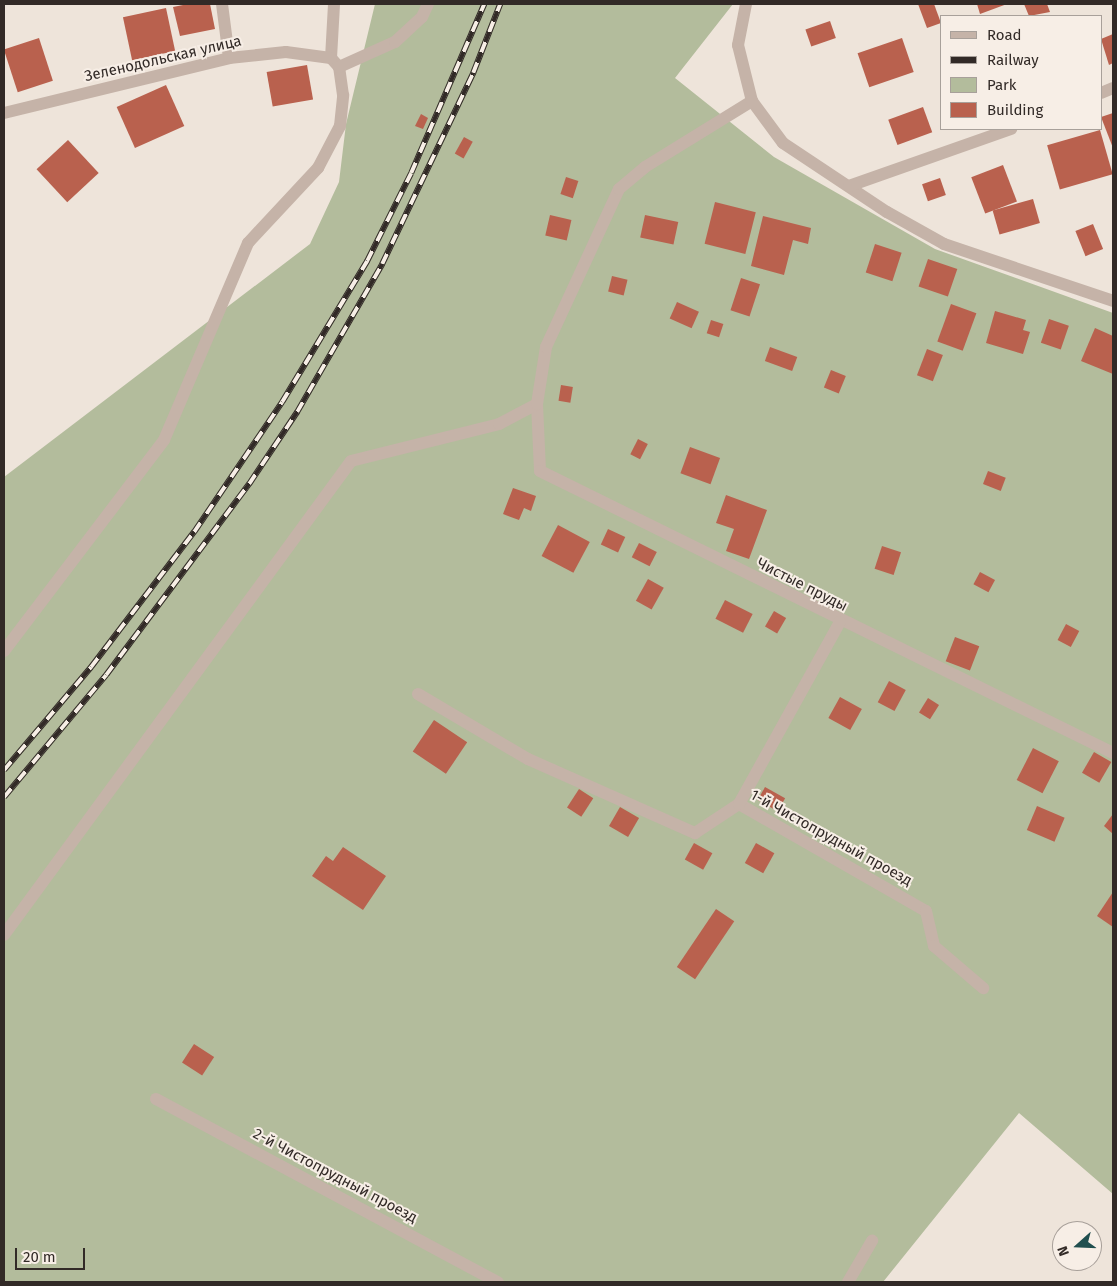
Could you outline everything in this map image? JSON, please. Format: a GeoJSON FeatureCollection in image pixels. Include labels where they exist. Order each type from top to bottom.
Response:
{"type":"FeatureCollection","features":[{"type":"Feature","properties":{"kind":"street"},"geometry":{"type":"LineString","coordinates":[[222,4],[229,58]]}},
{"type":"Feature","properties":{"kind":"street"},"geometry":{"type":"LineString","coordinates":[[4,651],[164,440],[248,243],[318,168],[340,126],[343,95],[335,63],[334,4]]}},
{"type":"Feature","properties":{"kind":"street"},"geometry":{"type":"LineString","coordinates":[[335,63],[395,42],[422,17],[428,4]]}},
{"type":"Feature","properties":{"kind":"street"},"geometry":{"type":"LineString","coordinates":[[746,4],[738,45],[752,101],[783,143],[944,244],[1113,301]]}},
{"type":"Feature","properties":{"kind":"street","name":"Зеленодольская улица"},"geometry":{"type":"LineString","coordinates":[[4,112],[229,58],[286,52],[335,63]]}},
{"type":"Feature","properties":{"kind":"street"},"geometry":{"type":"LineString","coordinates":[[4,935],[351,461],[499,424],[538,404],[546,347],[619,189],[645,167],[752,101]]}},
{"type":"Feature","properties":{"kind":"street"},"geometry":{"type":"LineString","coordinates":[[849,186],[1008,130]]}},
{"type":"Feature","properties":{"kind":"street","name":"Чистые пруды"},"geometry":{"type":"LineString","coordinates":[[538,404],[540,471],[840,622],[1113,753]]}},
{"type":"Feature","properties":{"kind":"street"},"geometry":{"type":"LineString","coordinates":[[739,804],[840,622]]}},
{"type":"Feature","properties":{"kind":"street","name":"1-й Чистопрудный проезд"},"geometry":{"type":"LineString","coordinates":[[418,694],[528,759],[695,833],[739,804],[926,911],[934,946],[983,988]]}},
{"type":"Feature","properties":{"kind":"street","name":"2-й Чистопрудный проезд"},"geometry":{"type":"LineString","coordinates":[[156,1099],[498,1282]]}},
{"type":"Feature","properties":{"kind":"street"},"geometry":{"type":"LineString","coordinates":[[848,1282],[872,1241]]}},
{"type":"Feature","properties":{"kind":"green space"},"geometry":{"type":"Polygon","coordinates":[[[375,4],[733,4],[675,78],[774,157],[935,249],[1113,313],[1113,1194],[1019,1113],[883,1282],[4,1282],[4,477],[310,244],[339,182],[346,124],[375,4]]]}},
{"type":"Feature","properties":{"kind":"building"},"geometry":{"type":"Polygon","coordinates":[[[188,4],[210,4],[215,29],[180,36],[173,7],[188,4]]]}},
{"type":"Feature","properties":{"kind":"building"},"geometry":{"type":"Polygon","coordinates":[[[918,4],[934,4],[940,23],[927,28],[918,4]]]}},
{"type":"Feature","properties":{"kind":"building"},"geometry":{"type":"Polygon","coordinates":[[[977,4],[1007,4],[980,14],[977,4]]]}},
{"type":"Feature","properties":{"kind":"building"},"geometry":{"type":"Polygon","coordinates":[[[1024,4],[1047,4],[1050,12],[1034,15],[1029,15],[1024,4]]]}},
{"type":"Feature","properties":{"kind":"building"},"geometry":{"type":"Polygon","coordinates":[[[166,8],[175,51],[132,60],[123,17],[166,8]]]}},
{"type":"Feature","properties":{"kind":"building"},"geometry":{"type":"Polygon","coordinates":[[[830,21],[836,38],[811,46],[805,29],[830,21]]]}},
{"type":"Feature","properties":{"kind":"building"},"geometry":{"type":"Polygon","coordinates":[[[1113,34],[1113,63],[1109,65],[1102,42],[1102,39],[1113,34]]]}},
{"type":"Feature","properties":{"kind":"building"},"geometry":{"type":"Polygon","coordinates":[[[39,38],[53,81],[18,92],[4,49],[39,38]]]}},
{"type":"Feature","properties":{"kind":"building"},"geometry":{"type":"Polygon","coordinates":[[[902,38],[914,72],[869,87],[858,53],[902,38]]]}},
{"type":"Feature","properties":{"kind":"building"},"geometry":{"type":"Polygon","coordinates":[[[307,65],[313,99],[273,107],[267,72],[307,65]]]}},
{"type":"Feature","properties":{"kind":"building"},"geometry":{"type":"Polygon","coordinates":[[[166,85],[184,126],[135,148],[117,107],[166,85]]]}},
{"type":"Feature","properties":{"kind":"building"},"geometry":{"type":"Polygon","coordinates":[[[923,107],[932,132],[897,145],[888,120],[923,107]]]}},
{"type":"Feature","properties":{"kind":"building"},"geometry":{"type":"Polygon","coordinates":[[[1113,113],[1113,148],[1102,120],[1102,117],[1113,113]]]}},
{"type":"Feature","properties":{"kind":"building"},"geometry":{"type":"Polygon","coordinates":[[[421,114],[428,118],[423,129],[415,126],[421,114]]]}},
{"type":"Feature","properties":{"kind":"building"},"geometry":{"type":"Polygon","coordinates":[[[1100,130],[1113,174],[1060,189],[1047,145],[1100,130]]]}},
{"type":"Feature","properties":{"kind":"building"},"geometry":{"type":"Polygon","coordinates":[[[464,137],[473,142],[464,158],[455,154],[464,137]]]}},
{"type":"Feature","properties":{"kind":"building"},"geometry":{"type":"Polygon","coordinates":[[[68,140],[99,173],[67,202],[37,169],[68,140]]]}},
{"type":"Feature","properties":{"kind":"building"},"geometry":{"type":"Polygon","coordinates":[[[1003,165],[1017,201],[985,214],[971,177],[1003,165]]]}},
{"type":"Feature","properties":{"kind":"building"},"geometry":{"type":"Polygon","coordinates":[[[566,177],[578,181],[573,198],[560,194],[566,177]]]}},
{"type":"Feature","properties":{"kind":"building"},"geometry":{"type":"Polygon","coordinates":[[[940,178],[946,195],[928,201],[922,184],[940,178]]]}},
{"type":"Feature","properties":{"kind":"building"},"geometry":{"type":"Polygon","coordinates":[[[1033,199],[1040,223],[1000,235],[993,211],[1033,199]]]}},
{"type":"Feature","properties":{"kind":"building"},"geometry":{"type":"Polygon","coordinates":[[[715,202],[756,212],[745,254],[705,244],[715,202]]]}},
{"type":"Feature","properties":{"kind":"building"},"geometry":{"type":"Polygon","coordinates":[[[550,215],[571,220],[567,240],[545,235],[550,215]]]}},
{"type":"Feature","properties":{"kind":"building"},"geometry":{"type":"Polygon","coordinates":[[[645,215],[678,222],[673,245],[640,237],[645,215]]]}},
{"type":"Feature","properties":{"kind":"building"},"geometry":{"type":"Polygon","coordinates":[[[763,216],[811,228],[808,244],[793,240],[784,275],[751,266],[763,216]]]}},
{"type":"Feature","properties":{"kind":"building"},"geometry":{"type":"Polygon","coordinates":[[[1093,224],[1103,249],[1085,256],[1075,231],[1093,224]]]}},
{"type":"Feature","properties":{"kind":"building"},"geometry":{"type":"Polygon","coordinates":[[[875,244],[902,253],[892,281],[866,273],[875,244]]]}},
{"type":"Feature","properties":{"kind":"building"},"geometry":{"type":"Polygon","coordinates":[[[928,259],[957,269],[948,297],[919,286],[928,259]]]}},
{"type":"Feature","properties":{"kind":"building"},"geometry":{"type":"Polygon","coordinates":[[[612,276],[628,280],[624,295],[608,292],[612,276]]]}},
{"type":"Feature","properties":{"kind":"building"},"geometry":{"type":"Polygon","coordinates":[[[741,278],[760,284],[750,317],[730,310],[741,278]]]}},
{"type":"Feature","properties":{"kind":"building"},"geometry":{"type":"Polygon","coordinates":[[[677,302],[699,312],[692,328],[670,318],[677,302]]]}},
{"type":"Feature","properties":{"kind":"building"},"geometry":{"type":"Polygon","coordinates":[[[951,304],[976,313],[963,351],[937,342],[951,304]]]}},
{"type":"Feature","properties":{"kind":"building"},"geometry":{"type":"Polygon","coordinates":[[[995,311],[1026,320],[1023,330],[1030,332],[1023,354],[986,343],[995,311]]]}},
{"type":"Feature","properties":{"kind":"building"},"geometry":{"type":"Polygon","coordinates":[[[1049,319],[1069,326],[1061,349],[1041,343],[1049,319]]]}},
{"type":"Feature","properties":{"kind":"building"},"geometry":{"type":"Polygon","coordinates":[[[711,320],[723,324],[719,337],[707,333],[711,320]]]}},
{"type":"Feature","properties":{"kind":"building"},"geometry":{"type":"Polygon","coordinates":[[[1095,328],[1113,336],[1113,374],[1081,361],[1095,328]]]}},
{"type":"Feature","properties":{"kind":"building"},"geometry":{"type":"Polygon","coordinates":[[[770,347],[797,357],[792,371],[765,361],[770,347]]]}},
{"type":"Feature","properties":{"kind":"building"},"geometry":{"type":"Polygon","coordinates":[[[927,349],[943,355],[933,381],[917,375],[927,349]]]}},
{"type":"Feature","properties":{"kind":"building"},"geometry":{"type":"Polygon","coordinates":[[[831,370],[846,376],[839,394],[824,388],[831,370]]]}},
{"type":"Feature","properties":{"kind":"building"},"geometry":{"type":"Polygon","coordinates":[[[561,385],[573,387],[570,403],[558,401],[561,385]]]}},
{"type":"Feature","properties":{"kind":"building"},"geometry":{"type":"Polygon","coordinates":[[[638,439],[648,444],[640,459],[630,454],[638,439]]]}},
{"type":"Feature","properties":{"kind":"building"},"geometry":{"type":"Polygon","coordinates":[[[690,447],[720,458],[710,484],[680,473],[690,447]]]}},
{"type":"Feature","properties":{"kind":"building"},"geometry":{"type":"Polygon","coordinates":[[[988,471],[1006,478],[1001,491],[983,484],[988,471]]]}},
{"type":"Feature","properties":{"kind":"building"},"geometry":{"type":"Polygon","coordinates":[[[513,488],[536,496],[531,511],[524,508],[519,520],[503,514],[513,488]]]}},
{"type":"Feature","properties":{"kind":"building"},"geometry":{"type":"Polygon","coordinates":[[[726,495],[767,510],[749,559],[726,551],[734,529],[716,523],[726,495]]]}},
{"type":"Feature","properties":{"kind":"building"},"geometry":{"type":"Polygon","coordinates":[[[558,525],[590,542],[573,573],[542,556],[558,525]]]}},
{"type":"Feature","properties":{"kind":"building"},"geometry":{"type":"Polygon","coordinates":[[[608,529],[625,537],[618,552],[601,544],[608,529]]]}},
{"type":"Feature","properties":{"kind":"building"},"geometry":{"type":"Polygon","coordinates":[[[639,543],[657,552],[650,566],[632,557],[639,543]]]}},
{"type":"Feature","properties":{"kind":"building"},"geometry":{"type":"Polygon","coordinates":[[[882,546],[901,552],[894,575],[875,569],[882,546]]]}},
{"type":"Feature","properties":{"kind":"building"},"geometry":{"type":"Polygon","coordinates":[[[980,572],[995,580],[988,592],[973,584],[980,572]]]}},
{"type":"Feature","properties":{"kind":"building"},"geometry":{"type":"Polygon","coordinates":[[[648,579],[664,588],[652,610],[636,601],[648,579]]]}},
{"type":"Feature","properties":{"kind":"building"},"geometry":{"type":"Polygon","coordinates":[[[725,600],[753,614],[743,633],[715,619],[725,600]]]}},
{"type":"Feature","properties":{"kind":"building"},"geometry":{"type":"Polygon","coordinates":[[[774,611],[786,618],[777,634],[765,627],[774,611]]]}},
{"type":"Feature","properties":{"kind":"building"},"geometry":{"type":"Polygon","coordinates":[[[1066,624],[1079,631],[1071,647],[1058,640],[1066,624]]]}},
{"type":"Feature","properties":{"kind":"building"},"geometry":{"type":"Polygon","coordinates":[[[955,637],[979,646],[970,671],[946,661],[955,637]]]}},
{"type":"Feature","properties":{"kind":"building"},"geometry":{"type":"Polygon","coordinates":[[[889,681],[906,690],[895,711],[878,702],[889,681]]]}},
{"type":"Feature","properties":{"kind":"building"},"geometry":{"type":"Polygon","coordinates":[[[840,697],[862,709],[850,730],[828,718],[840,697]]]}},
{"type":"Feature","properties":{"kind":"building"},"geometry":{"type":"Polygon","coordinates":[[[928,698],[939,705],[930,719],[919,712],[928,698]]]}},
{"type":"Feature","properties":{"kind":"building"},"geometry":{"type":"Polygon","coordinates":[[[434,720],[467,742],[446,774],[413,752],[434,720]]]}},
{"type":"Feature","properties":{"kind":"building"},"geometry":{"type":"Polygon","coordinates":[[[1033,748],[1059,761],[1042,793],[1017,780],[1033,748]]]}},
{"type":"Feature","properties":{"kind":"building"},"geometry":{"type":"Polygon","coordinates":[[[1094,752],[1111,762],[1099,783],[1082,773],[1094,752]]]}},
{"type":"Feature","properties":{"kind":"building"},"geometry":{"type":"Polygon","coordinates":[[[765,787],[785,798],[778,811],[758,800],[765,787]]]}},
{"type":"Feature","properties":{"kind":"building"},"geometry":{"type":"Polygon","coordinates":[[[579,789],[593,798],[581,817],[567,807],[579,789]]]}},
{"type":"Feature","properties":{"kind":"building"},"geometry":{"type":"Polygon","coordinates":[[[1037,806],[1065,818],[1054,842],[1027,830],[1037,806]]]}},
{"type":"Feature","properties":{"kind":"building"},"geometry":{"type":"Polygon","coordinates":[[[620,807],[639,818],[628,837],[609,826],[620,807]]]}},
{"type":"Feature","properties":{"kind":"building"},"geometry":{"type":"Polygon","coordinates":[[[1113,814],[1113,834],[1104,826],[1113,814]]]}},
{"type":"Feature","properties":{"kind":"building"},"geometry":{"type":"Polygon","coordinates":[[[694,843],[712,853],[703,870],[685,860],[694,843]]]}},
{"type":"Feature","properties":{"kind":"building"},"geometry":{"type":"Polygon","coordinates":[[[756,843],[774,853],[763,873],[745,863],[756,843]]]}},
{"type":"Feature","properties":{"kind":"building"},"geometry":{"type":"Polygon","coordinates":[[[343,847],[386,876],[363,910],[312,876],[326,856],[333,861],[343,847]]]}},
{"type":"Feature","properties":{"kind":"building"},"geometry":{"type":"Polygon","coordinates":[[[1113,892],[1113,927],[1097,916],[1113,892]]]}},
{"type":"Feature","properties":{"kind":"building"},"geometry":{"type":"Polygon","coordinates":[[[716,909],[734,921],[695,979],[677,967],[716,909]]]}},
{"type":"Feature","properties":{"kind":"building"},"geometry":{"type":"Polygon","coordinates":[[[194,1044],[214,1057],[202,1076],[182,1062],[194,1044]]]}},
{"type":"Feature","properties":{"kind":"railway"},"geometry":{"type":"LineString","coordinates":[[4,770],[91,667],[194,532],[282,402],[367,261],[411,173],[484,4]]}},
{"type":"Feature","properties":{"kind":"railway"},"geometry":{"type":"LineString","coordinates":[[4,797],[106,675],[249,484],[297,412],[382,264],[473,73],[500,4]]}}]}
